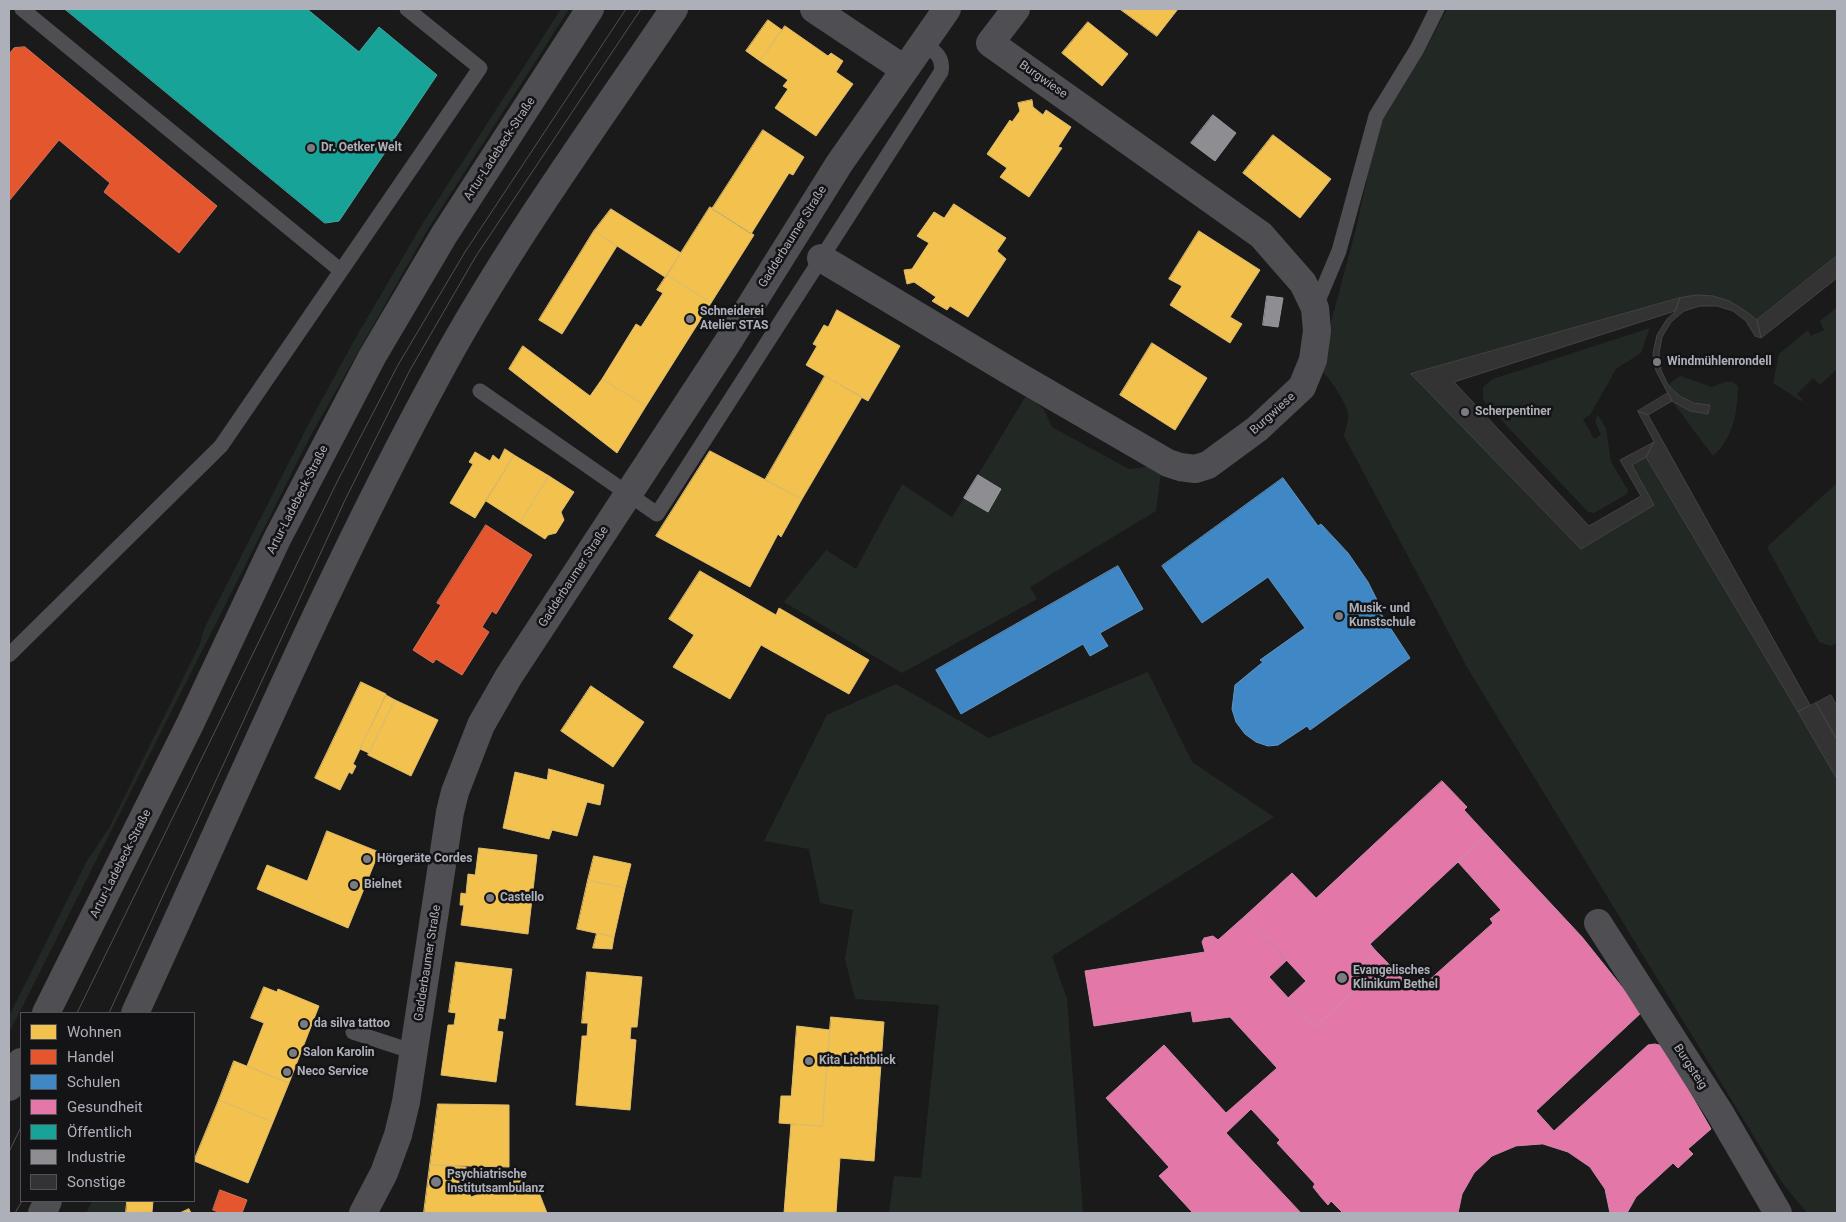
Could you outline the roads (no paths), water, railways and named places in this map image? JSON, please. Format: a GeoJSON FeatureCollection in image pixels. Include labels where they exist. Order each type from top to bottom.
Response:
{"type":"FeatureCollection","features":[{"type":"Feature","properties":{"kind":"street","name":"Artur-Ladebeck-Straße"},"geometry":{"type":"LineString","coordinates":[[46,1012],[185,733],[277,540],[372,357],[444,235],[590,9]]}},
{"type":"Feature","properties":{"kind":"street"},"geometry":{"type":"LineString","coordinates":[[135,1012],[343,558],[443,366],[500,266],[674,9]]}},
{"type":"Feature","properties":{"kind":"street"},"geometry":{"type":"LineString","coordinates":[[814,9],[904,69]]}},
{"type":"Feature","properties":{"kind":"street","name":"Gadderbaumer Straße"},"geometry":{"type":"LineString","coordinates":[[363,1213],[384,1173],[398,1135],[414,1052],[450,812],[463,767],[481,724],[508,676],[628,495],[839,164],[947,9]]}},
{"type":"Feature","properties":{"kind":"street","name":"Burgwiese"},"geometry":{"type":"LineString","coordinates":[[821,258],[1012,373],[1168,463],[1180,467],[1195,469],[1208,465],[1258,429],[1302,387],[1313,360],[1317,331],[1315,308],[1303,283],[1261,235],[990,42],[1016,9]]}},
{"type":"Feature","properties":{"kind":"street","name":"Burgsteig"},"geometry":{"type":"LineString","coordinates":[[1598,923],[1720,1113],[1778,1213]]}},
{"type":"Feature","properties":{"kind":"street"},"geometry":{"type":"LineString","coordinates":[[9,1087],[20,1064]]}},
{"type":"Feature","properties":{"kind":"lane"},"geometry":{"type":"LineString","coordinates":[[22,9],[340,270]]}},
{"type":"Feature","properties":{"kind":"lane"},"geometry":{"type":"LineString","coordinates":[[9,655],[221,446],[480,68],[407,9]]}},
{"type":"Feature","properties":{"kind":"lane"},"geometry":{"type":"LineString","coordinates":[[1315,308],[1339,251],[1376,116],[1416,49],[1437,9]]}},
{"type":"Feature","properties":{"kind":"lane"},"geometry":{"type":"LineString","coordinates":[[480,391],[657,514],[941,72],[942,63],[939,55],[922,43]]}},
{"type":"Feature","properties":{"kind":"lane"},"geometry":{"type":"LineString","coordinates":[[353,1032],[414,1052]]}},
{"type":"Feature","properties":{"kind":"tram line"},"geometry":{"type":"LineString","coordinates":[[77,1012],[338,480],[398,365],[465,252],[626,9]]}},
{"type":"Feature","properties":{"kind":"tram line"},"geometry":{"type":"LineString","coordinates":[[109,1012],[345,500],[410,370],[476,256],[641,9]]}},
{"type":"Feature","properties":{"kind":"tram line"},"geometry":{"type":"LineString","coordinates":[[9,1152],[20,1129]]}},
{"type":"Feature","properties":{"kind":"tram line"},"geometry":{"type":"LineString","coordinates":[[15,1213],[21,1202]]}},
{"type":"Feature","properties":{"kind":"place","name":"Dr. Oetker Welt"},"geometry":{"type":"Point","coordinates":[311,148]}},
{"type":"Feature","properties":{"kind":"place","name":"Schneiderei Atelier STAS"},"geometry":{"type":"Point","coordinates":[690,319]}},
{"type":"Feature","properties":{"kind":"place","name":"Windmühlenrondell"},"geometry":{"type":"Point","coordinates":[1657,362]}},
{"type":"Feature","properties":{"kind":"place","name":"Scherpentiner"},"geometry":{"type":"Point","coordinates":[1465,412]}},
{"type":"Feature","properties":{"kind":"place","name":"Musik- und Kunstschule"},"geometry":{"type":"Point","coordinates":[1339,616]}},
{"type":"Feature","properties":{"kind":"place","name":"Hörgeräte Cordes"},"geometry":{"type":"Point","coordinates":[367,859]}},
{"type":"Feature","properties":{"kind":"place","name":"Bielnet"},"geometry":{"type":"Point","coordinates":[354,885]}},
{"type":"Feature","properties":{"kind":"place","name":"Castello"},"geometry":{"type":"Point","coordinates":[490,898]}},
{"type":"Feature","properties":{"kind":"place","name":"Evangelisches Klinikum Bethel"},"geometry":{"type":"Point","coordinates":[1342,978]}},
{"type":"Feature","properties":{"kind":"place","name":"da silva tattoo"},"geometry":{"type":"Point","coordinates":[304,1024]}},
{"type":"Feature","properties":{"kind":"place","name":"Salon Karolin"},"geometry":{"type":"Point","coordinates":[293,1053]}},
{"type":"Feature","properties":{"kind":"place","name":"Kita Lichtblick"},"geometry":{"type":"Point","coordinates":[809,1061]}},
{"type":"Feature","properties":{"kind":"place","name":"Neco Service"},"geometry":{"type":"Point","coordinates":[287,1072]}},
{"type":"Feature","properties":{"kind":"place","name":"Psychiatrische Institutsambulanz"},"geometry":{"type":"Point","coordinates":[436,1182]}}]}
